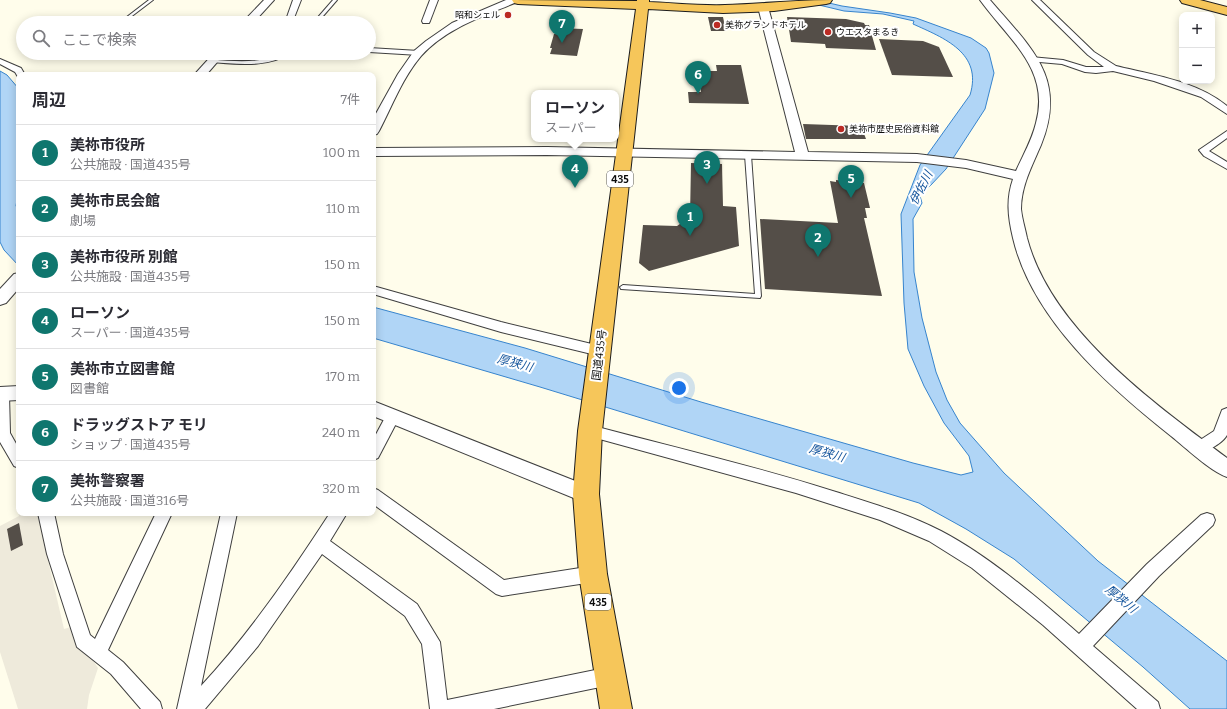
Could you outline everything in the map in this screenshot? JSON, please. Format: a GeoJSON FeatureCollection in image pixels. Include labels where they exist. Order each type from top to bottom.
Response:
{"type":"FeatureCollection","features":[{"type":"Feature","properties":{"kind":"highway"},"geometry":{"type":"LineString","coordinates":[[518,0],[643,3],[723,9],[763,7],[826,0]]}},
{"type":"Feature","properties":{"kind":"highway"},"geometry":{"type":"LineString","coordinates":[[1186,0],[1227,12]]}},
{"type":"Feature","properties":{"kind":"highway","name":"国道435号"},"geometry":{"type":"LineString","coordinates":[[616,709],[593,574],[586,494],[591,425],[599,354],[643,3]]}},
{"type":"Feature","properties":{"kind":"street"},"geometry":{"type":"LineString","coordinates":[[254,16],[269,0]]}},
{"type":"Feature","properties":{"kind":"street"},"geometry":{"type":"LineString","coordinates":[[291,16],[297,0]]}},
{"type":"Feature","properties":{"kind":"street"},"geometry":{"type":"LineString","coordinates":[[426,20],[434,0]]}},
{"type":"Feature","properties":{"kind":"street"},"geometry":{"type":"LineString","coordinates":[[376,125],[401,78],[419,53],[432,41],[453,26],[514,0]]}},
{"type":"Feature","properties":{"kind":"street"},"geometry":{"type":"LineString","coordinates":[[985,0],[1031,59],[1040,74],[1045,92],[1045,104],[1038,137],[1020,176],[1015,196],[1015,216],[1018,238],[1036,283],[1052,309],[1074,336],[1106,369],[1199,448],[1227,469]]}},
{"type":"Feature","properties":{"kind":"street"},"geometry":{"type":"LineString","coordinates":[[1036,0],[1062,24],[1091,55],[1103,63],[1113,68],[1188,89],[1207,96],[1221,104],[1227,111]]}},
{"type":"Feature","properties":{"kind":"street"},"geometry":{"type":"LineString","coordinates":[[763,7],[803,156]]}},
{"type":"Feature","properties":{"kind":"street"},"geometry":{"type":"LineString","coordinates":[[376,50],[419,53]]}},
{"type":"Feature","properties":{"kind":"street"},"geometry":{"type":"LineString","coordinates":[[1031,59],[1063,62],[1085,69],[1096,70],[1113,68]]}},
{"type":"Feature","properties":{"kind":"street"},"geometry":{"type":"LineString","coordinates":[[203,72],[213,60]]}},
{"type":"Feature","properties":{"kind":"street"},"geometry":{"type":"LineString","coordinates":[[0,61],[20,72]]}},
{"type":"Feature","properties":{"kind":"street"},"geometry":{"type":"LineString","coordinates":[[1227,134],[1204,150],[1207,154],[1227,166]]}},
{"type":"Feature","properties":{"kind":"street"},"geometry":{"type":"LineString","coordinates":[[376,152],[547,151],[917,158],[966,164],[1020,176]]}},
{"type":"Feature","properties":{"kind":"street"},"geometry":{"type":"LineString","coordinates":[[3,296],[16,281]]}},
{"type":"Feature","properties":{"kind":"street"},"geometry":{"type":"LineString","coordinates":[[376,291],[599,354]]}},
{"type":"Feature","properties":{"kind":"street"},"geometry":{"type":"LineString","coordinates":[[7,394],[3,434],[16,457]]}},
{"type":"Feature","properties":{"kind":"street"},"geometry":{"type":"LineString","coordinates":[[376,409],[586,494]]}},
{"type":"Feature","properties":{"kind":"street"},"geometry":{"type":"LineString","coordinates":[[1199,448],[1220,435],[1227,414]]}},
{"type":"Feature","properties":{"kind":"street"},"geometry":{"type":"LineString","coordinates":[[376,448],[393,416]]}},
{"type":"Feature","properties":{"kind":"street"},"geometry":{"type":"LineString","coordinates":[[591,425],[796,486],[883,514],[935,536],[978,563],[1010,590],[1049,619],[1151,709]]}},
{"type":"Feature","properties":{"kind":"street"},"geometry":{"type":"LineString","coordinates":[[376,497],[502,588],[593,574]]}},
{"type":"Feature","properties":{"kind":"street"},"geometry":{"type":"LineString","coordinates":[[47,516],[55,554],[83,641],[117,668],[153,709]]}},
{"type":"Feature","properties":{"kind":"street"},"geometry":{"type":"LineString","coordinates":[[98,652],[163,516]]}},
{"type":"Feature","properties":{"kind":"street"},"geometry":{"type":"LineString","coordinates":[[186,709],[228,516]]}},
{"type":"Feature","properties":{"kind":"street"},"geometry":{"type":"LineString","coordinates":[[192,709],[220,680],[276,610],[337,516]]}},
{"type":"Feature","properties":{"kind":"street"},"geometry":{"type":"LineString","coordinates":[[1080,646],[1153,570],[1208,520]]}},
{"type":"Feature","properties":{"kind":"street"},"geometry":{"type":"LineString","coordinates":[[320,543],[411,610],[431,642],[439,709]]}},
{"type":"Feature","properties":{"kind":"street"},"geometry":{"type":"LineString","coordinates":[[448,709],[610,676]]}},
{"type":"Feature","properties":{"kind":"lane"},"geometry":{"type":"LineString","coordinates":[[130,16],[151,0]]}},
{"type":"Feature","properties":{"kind":"lane"},"geometry":{"type":"LineString","coordinates":[[321,16],[335,0]]}},
{"type":"Feature","properties":{"kind":"lane"},"geometry":{"type":"LineString","coordinates":[[245,60],[264,62],[271,60]]}},
{"type":"Feature","properties":{"kind":"lane"},"geometry":{"type":"LineString","coordinates":[[623,287],[758,296],[748,155]]}},
{"type":"Feature","properties":{"kind":"shaded area"},"geometry":{"type":"Polygon","coordinates":[[[19,516],[38,516],[64,629],[71,627],[98,668],[89,695],[87,709],[18,709],[0,652],[0,526],[19,516]]]}},
{"type":"Feature","properties":{"kind":"water"},"geometry":{"type":"Polygon","coordinates":[[[798,0],[816,0],[842,6],[916,18],[971,38],[986,48],[989,53],[994,73],[985,109],[946,169],[930,186],[926,188],[920,196],[922,203],[913,219],[914,272],[922,318],[936,372],[947,400],[960,423],[1004,473],[1098,561],[1227,661],[1227,709],[1190,709],[1143,667],[1014,559],[966,529],[919,503],[540,387],[376,339],[376,308],[525,348],[701,402],[913,463],[961,475],[973,472],[969,456],[944,423],[924,386],[908,349],[904,303],[901,214],[920,165],[970,95],[973,80],[971,68],[966,58],[958,49],[937,35],[913,24],[914,21],[883,14],[844,11],[798,0]]]}},
{"type":"Feature","properties":{"kind":"water"},"geometry":{"type":"Polygon","coordinates":[[[0,71],[7,75],[16,86],[16,263],[4,250],[0,242],[0,71]]]}},
{"type":"Feature","properties":{"kind":"building"},"geometry":{"type":"Polygon","coordinates":[[[708,17],[723,17],[726,31],[711,31],[708,17]]]}},
{"type":"Feature","properties":{"kind":"building"},"geometry":{"type":"Polygon","coordinates":[[[787,17],[846,19],[864,23],[865,25],[869,25],[876,50],[826,48],[825,44],[791,42],[787,17]]]}},
{"type":"Feature","properties":{"kind":"building"},"geometry":{"type":"Polygon","coordinates":[[[558,28],[583,29],[577,56],[550,54],[554,34],[556,34],[558,28]]]}},
{"type":"Feature","properties":{"kind":"building"},"geometry":{"type":"Polygon","coordinates":[[[879,39],[923,41],[939,47],[953,77],[892,75],[879,39]]]}},
{"type":"Feature","properties":{"kind":"building"},"geometry":{"type":"Polygon","coordinates":[[[716,65],[741,65],[749,104],[689,103],[688,92],[701,92],[699,71],[717,71],[716,65]]]}},
{"type":"Feature","properties":{"kind":"building"},"geometry":{"type":"Polygon","coordinates":[[[803,124],[861,126],[866,139],[806,139],[803,124]]]}},
{"type":"Feature","properties":{"kind":"building"},"geometry":{"type":"Polygon","coordinates":[[[691,163],[722,164],[723,206],[736,207],[739,246],[649,271],[639,263],[643,225],[677,226],[690,217],[691,163]]]}},
{"type":"Feature","properties":{"kind":"building"},"geometry":{"type":"Polygon","coordinates":[[[836,180],[864,183],[870,208],[865,208],[867,218],[864,218],[882,296],[765,289],[760,219],[838,223],[830,181],[836,182],[836,180]]]}},
{"type":"Feature","properties":{"kind":"building"},"geometry":{"type":"Polygon","coordinates":[[[19,523],[23,545],[11,551],[7,529],[19,523]]]}},
{"type":"Feature","properties":{"kind":"place","name":"昭和シェル"},"geometry":{"type":"Point","coordinates":[508,15]}},
{"type":"Feature","properties":{"kind":"place","name":"美祢グランドホテル"},"geometry":{"type":"Point","coordinates":[717,25]}},
{"type":"Feature","properties":{"kind":"place","name":"ウエスタまるき"},"geometry":{"type":"Point","coordinates":[828,32]}},
{"type":"Feature","properties":{"kind":"place","name":"美祢警察署"},"geometry":{"type":"Point","coordinates":[562,43]}},
{"type":"Feature","properties":{"kind":"place","name":"ドラッグストア モリ"},"geometry":{"type":"Point","coordinates":[698,94]}},
{"type":"Feature","properties":{"kind":"place","name":"美袮市歴史民俗資料館"},"geometry":{"type":"Point","coordinates":[841,129]}},
{"type":"Feature","properties":{"kind":"place","name":"美祢市役所 別館"},"geometry":{"type":"Point","coordinates":[707,184]}},
{"type":"Feature","properties":{"kind":"place","name":"ローソン"},"geometry":{"type":"Point","coordinates":[575,188]}},
{"type":"Feature","properties":{"kind":"place","name":"美祢市立図書館"},"geometry":{"type":"Point","coordinates":[851,198]}},
{"type":"Feature","properties":{"kind":"place","name":"美祢市役所"},"geometry":{"type":"Point","coordinates":[690,236]}},
{"type":"Feature","properties":{"kind":"place","name":"美祢市民会館"},"geometry":{"type":"Point","coordinates":[818,257]}},
{"type":"Feature","properties":{"kind":"water label","name":"伊佐川"},"geometry":{"type":"Point","coordinates":[921,188]}},
{"type":"Feature","properties":{"kind":"water label","name":"厚狭川"},"geometry":{"type":"Point","coordinates":[515,363]}},
{"type":"Feature","properties":{"kind":"water label","name":"厚狭川"},"geometry":{"type":"Point","coordinates":[827,453]}},
{"type":"Feature","properties":{"kind":"water label","name":"厚狭川"},"geometry":{"type":"Point","coordinates":[1121,599]}}]}
